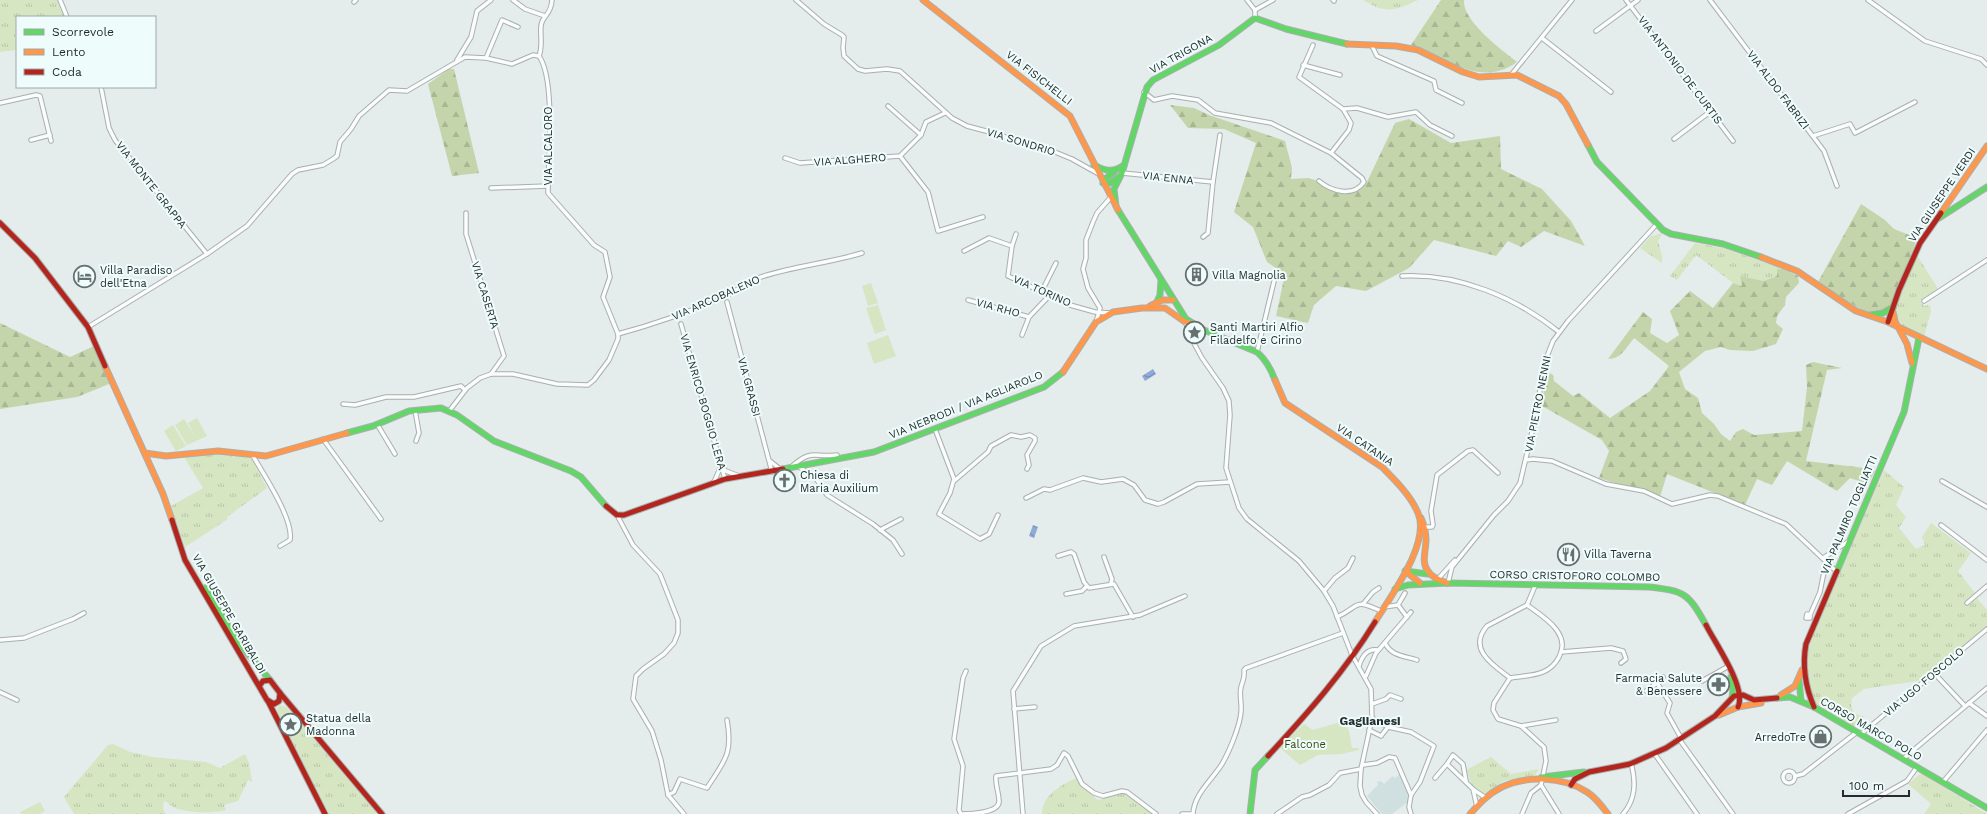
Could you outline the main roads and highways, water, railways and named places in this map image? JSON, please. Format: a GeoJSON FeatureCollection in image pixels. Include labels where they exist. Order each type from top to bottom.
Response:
{"type":"FeatureCollection","features":[{"type":"Feature","properties":{"kind":"water"},"geometry":{"type":"Polygon","coordinates":[[[1153,369],[1156,374],[1145,381],[1142,376],[1153,369]]]}},
{"type":"Feature","properties":{"kind":"water"},"geometry":{"type":"Polygon","coordinates":[[[1033,525],[1038,527],[1034,538],[1029,536],[1033,525]]]}},
{"type":"Feature","properties":{"kind":"place","name":"Villa Magnolia"},"geometry":{"type":"Point","coordinates":[1196,275]}},
{"type":"Feature","properties":{"kind":"place","name":"Villa Paradiso dell'Etna"},"geometry":{"type":"Point","coordinates":[84,276]}},
{"type":"Feature","properties":{"kind":"place","name":"Santi Martiri Alfio Filadelfo e Cirino"},"geometry":{"type":"Point","coordinates":[1195,333]}},
{"type":"Feature","properties":{"kind":"place","name":"Chiesa di Maria Auxilium"},"geometry":{"type":"Point","coordinates":[785,481]}},
{"type":"Feature","properties":{"kind":"place","name":"Villa Taverna"},"geometry":{"type":"Point","coordinates":[1568,554]}},
{"type":"Feature","properties":{"kind":"place","name":"Farmacia Salute & Benessere"},"geometry":{"type":"Point","coordinates":[1718,684]}},
{"type":"Feature","properties":{"kind":"place","name":"Statua della Madonna"},"geometry":{"type":"Point","coordinates":[291,724]}},
{"type":"Feature","properties":{"kind":"place","name":"ArredoTre"},"geometry":{"type":"Point","coordinates":[1821,737]}},
{"type":"Feature","properties":{"kind":"district","name":"Gaglianesi"},"geometry":{"type":"Point","coordinates":[1370,721]}},
{"type":"Feature","properties":{"kind":"park label","name":"Falcone"},"geometry":{"type":"Point","coordinates":[1305,744]}}]}
